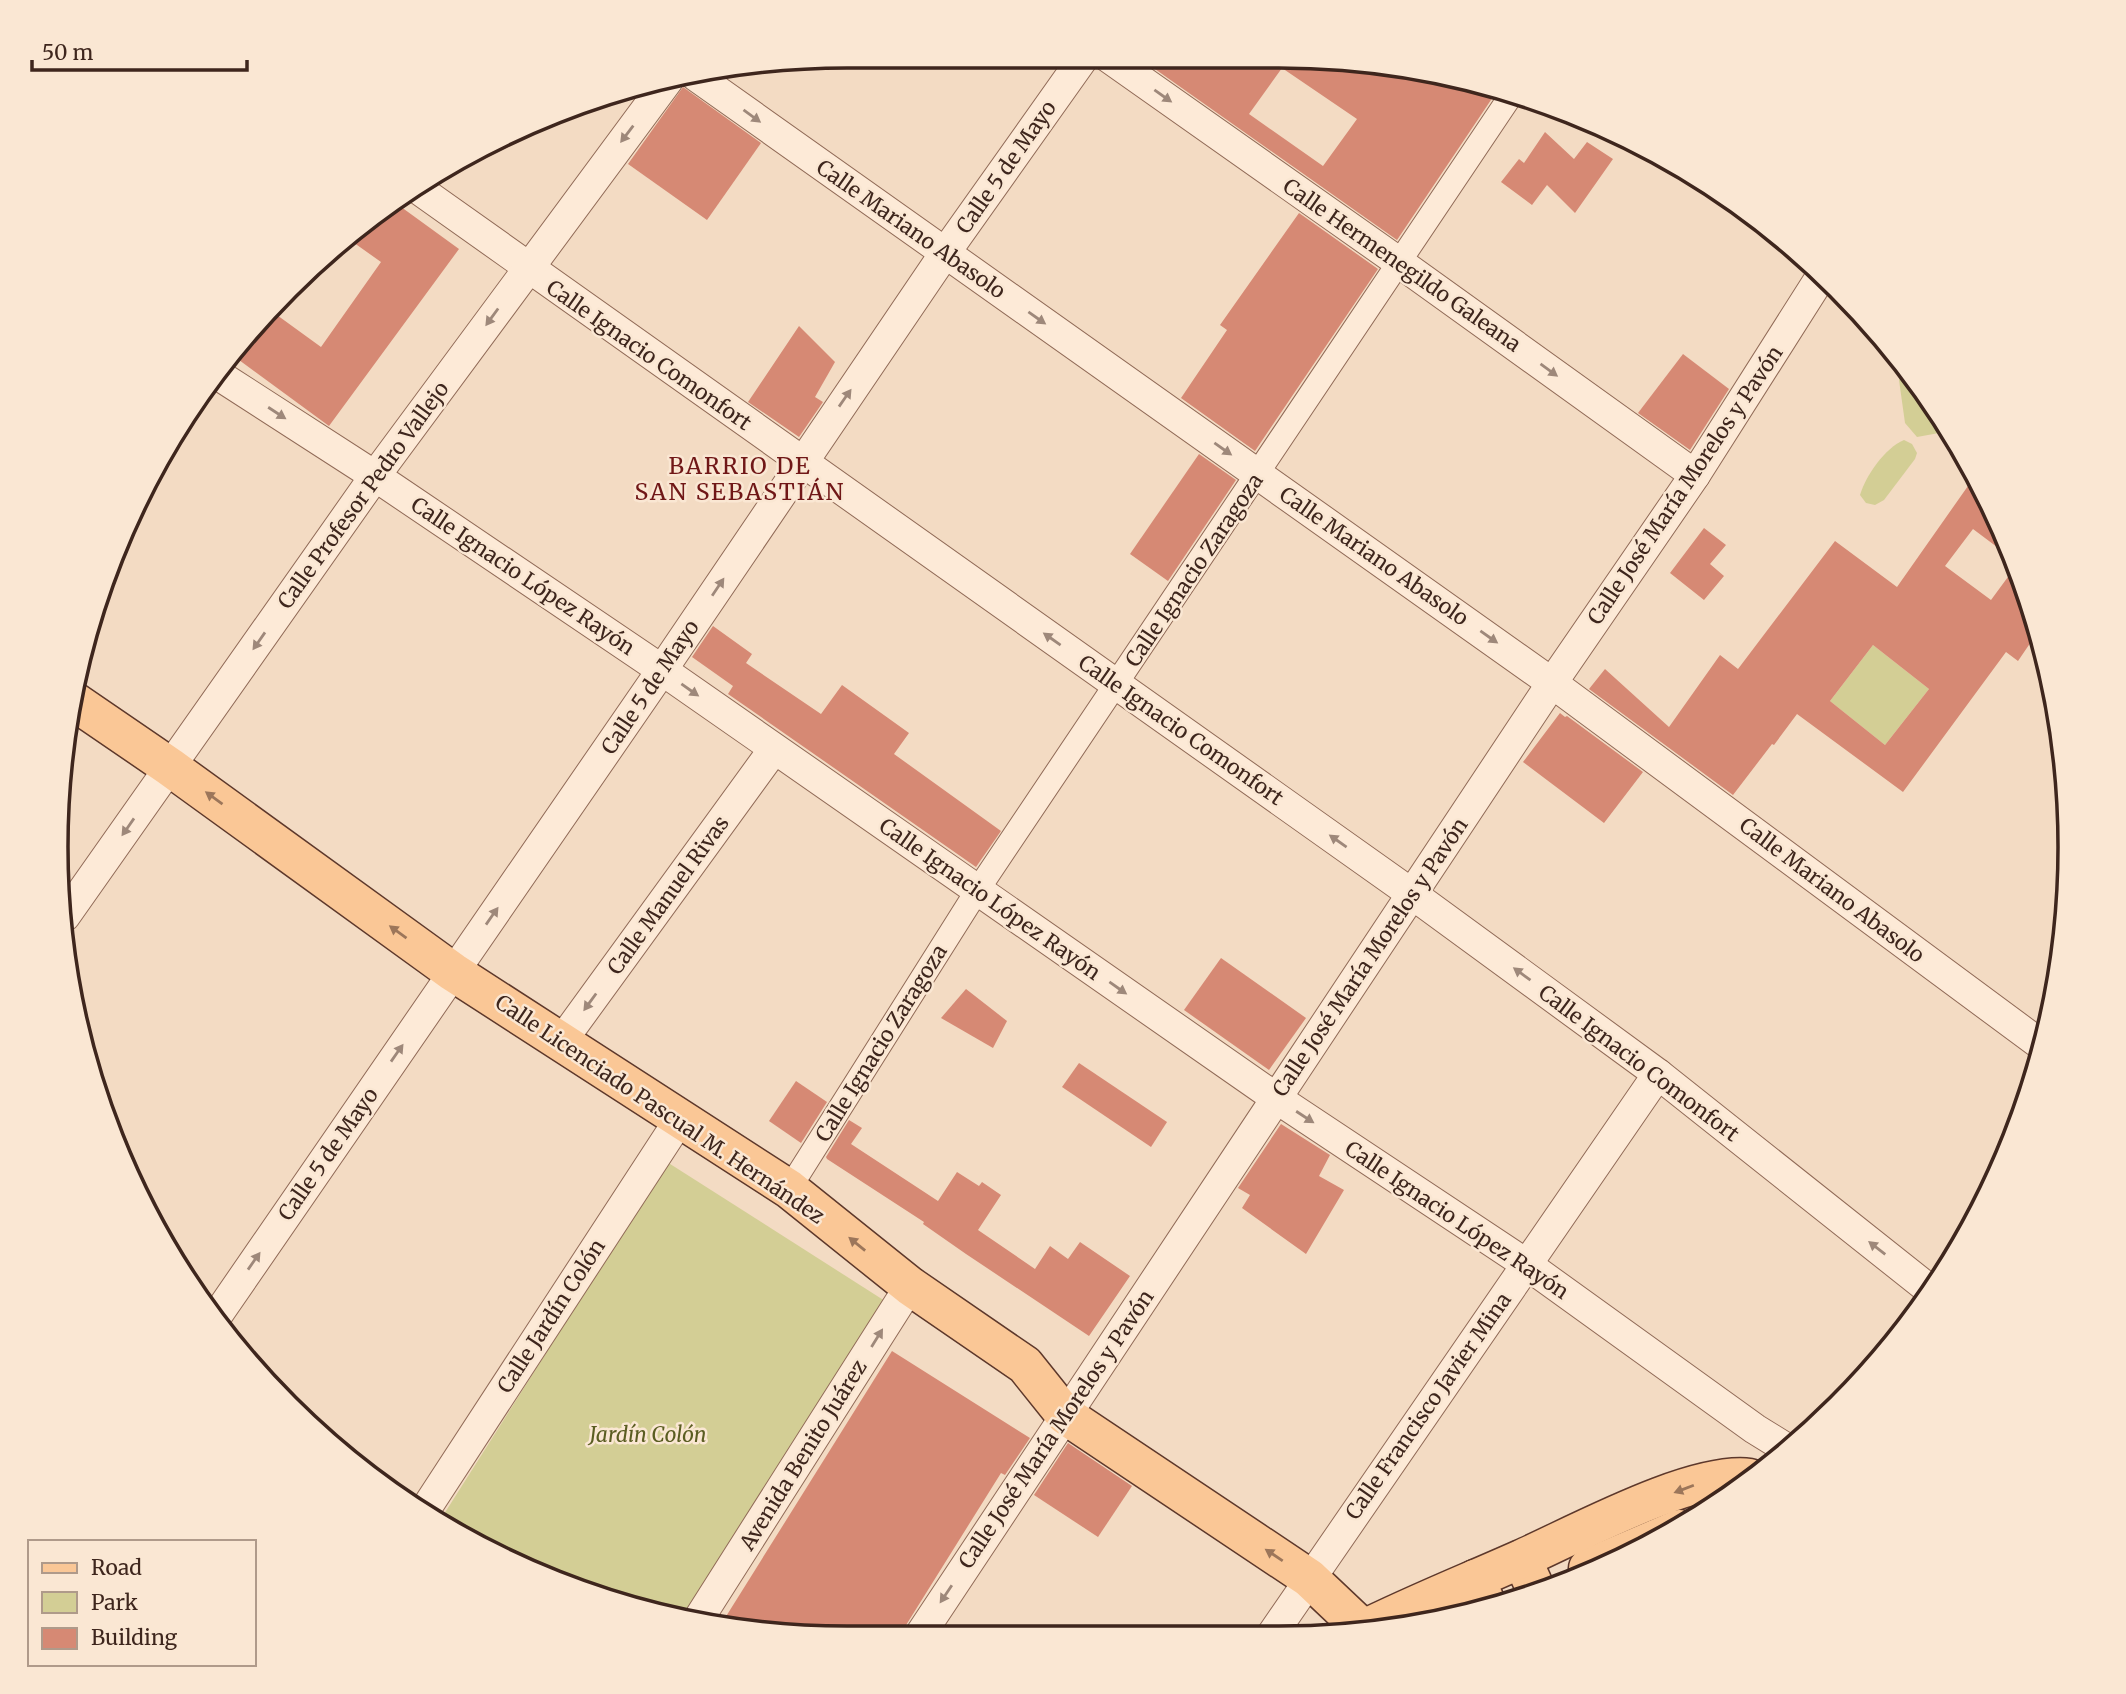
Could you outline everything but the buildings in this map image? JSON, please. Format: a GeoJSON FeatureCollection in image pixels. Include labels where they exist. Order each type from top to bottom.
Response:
{"type":"FeatureCollection","features":[{"type":"Feature","properties":{"kind":"main road","name":"Calle Licenciado Pascual M. Hernández"},"geometry":{"type":"LineString","coordinates":[[81,706],[170,767],[453,972],[789,1189],[910,1286],[1026,1365],[1065,1415],[1309,1578],[1354,1622]]}},
{"type":"Feature","properties":{"kind":"main road"},"geometry":{"type":"LineString","coordinates":[[1427,1611],[1581,1558],[1655,1525],[1696,1484],[1731,1481]]}},
{"type":"Feature","properties":{"kind":"street","name":"Calle 5 de Mayo"},"geometry":{"type":"LineString","coordinates":[[220,1309],[662,670],[945,253],[1076,68]]}},
{"type":"Feature","properties":{"kind":"street","name":"Calle Hermenegildo Galeana"},"geometry":{"type":"LineString","coordinates":[[1124,68],[1695,475]]}},
{"type":"Feature","properties":{"kind":"street","name":"Calle Mariano Abasolo"},"geometry":{"type":"LineString","coordinates":[[704,82],[1552,683],[2033,1039]]}},
{"type":"Feature","properties":{"kind":"street","name":"Calle Profesor Pedro Vallejo"},"geometry":{"type":"LineString","coordinates":[[71,908],[375,476],[659,92]]}},
{"type":"Feature","properties":{"kind":"street","name":"Calle Ignacio Zaragoza"},"geometry":{"type":"LineString","coordinates":[[789,1189],[977,891],[1506,103]]}},
{"type":"Feature","properties":{"kind":"street","name":"Calle Ignacio Comonfort"},"geometry":{"type":"LineString","coordinates":[[424,193],[527,269],[1412,894],[1658,1074],[1923,1285]]}},
{"type":"Feature","properties":{"kind":"street","name":"Calle José María Morelos y Pavón"},"geometry":{"type":"LineString","coordinates":[[926,1626],[1552,683],[1695,475],[1816,284]]}},
{"type":"Feature","properties":{"kind":"street","name":"Calle Ignacio López Rayón"},"geometry":{"type":"LineString","coordinates":[[225,379],[375,476],[662,670],[1276,1098],[1527,1264],[1778,1443]]}},
{"type":"Feature","properties":{"kind":"street","name":"Calle Manuel Rivas"},"geometry":{"type":"LineString","coordinates":[[561,1042],[774,749]]}},
{"type":"Feature","properties":{"kind":"street","name":"Calle Francisco Javier Mina"},"geometry":{"type":"LineString","coordinates":[[1278,1626],[1658,1074]]}},
{"type":"Feature","properties":{"kind":"street","name":"Calle Jardín Colón"},"geometry":{"type":"LineString","coordinates":[[429,1504],[680,1119]]}},
{"type":"Feature","properties":{"kind":"street","name":"Avenida Benito Juárez"},"geometry":{"type":"LineString","coordinates":[[703,1612],[910,1286]]}},
{"type":"Feature","properties":{"kind":"street"},"geometry":{"type":"LineString","coordinates":[[1745,1471],[1755,1429]]}},
{"type":"Feature","properties":{"kind":"green space"},"geometry":{"type":"Polygon","coordinates":[[[1900,377],[1938,433],[1917,437],[1905,423],[1900,377]]]}},
{"type":"Feature","properties":{"kind":"green space"},"geometry":{"type":"Polygon","coordinates":[[[1904,440],[1912,444],[1917,453],[1915,459],[1884,500],[1875,505],[1866,503],[1860,495],[1872,471],[1890,449],[1904,440]]]}},
{"type":"Feature","properties":{"kind":"green space"},"geometry":{"type":"Polygon","coordinates":[[[1873,645],[1929,689],[1885,745],[1830,701],[1873,645]]]}},
{"type":"Feature","properties":{"kind":"green space","name":"Jardín Colón"},"geometry":{"type":"Polygon","coordinates":[[[667,1162],[885,1301],[690,1610],[645,1599],[549,1566],[445,1513],[667,1162]]]}},
{"type":"Feature","properties":{"kind":"district","name":"BARRIO DE SAN SEBASTIÁN"},"geometry":{"type":"Point","coordinates":[740,478]}}]}
